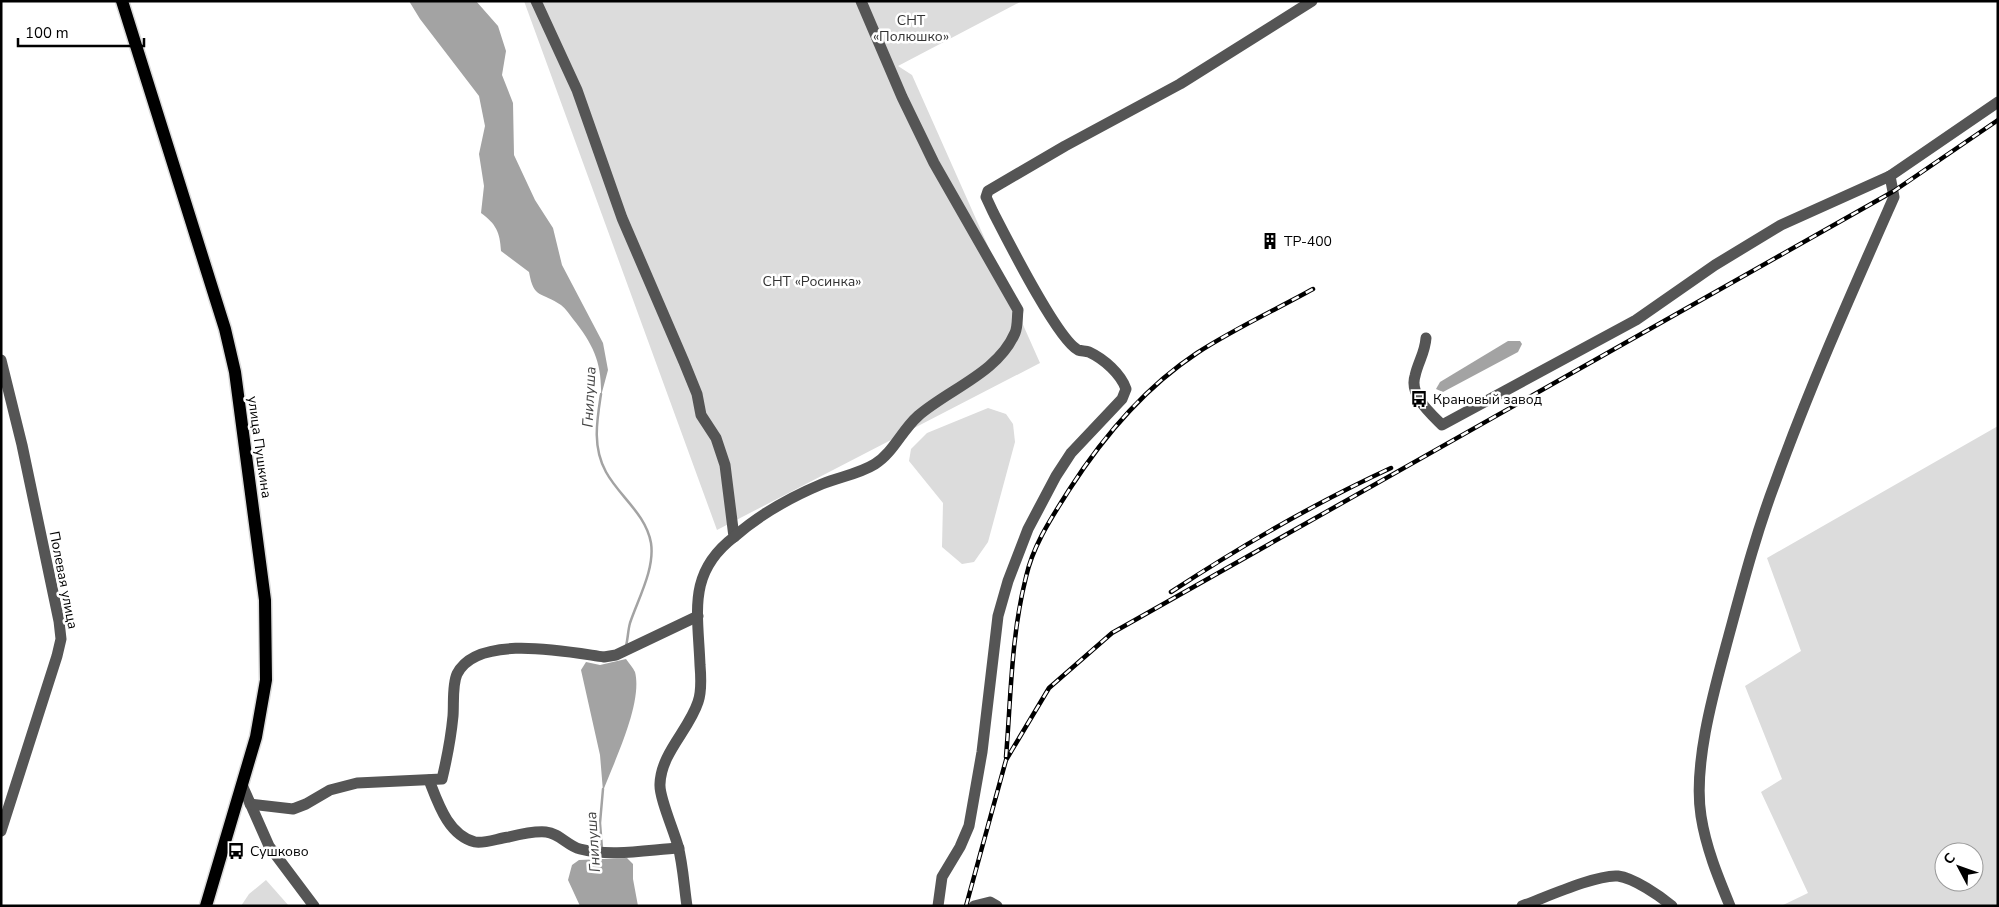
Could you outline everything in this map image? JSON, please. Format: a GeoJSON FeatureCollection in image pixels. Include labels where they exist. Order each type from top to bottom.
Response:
{"type":"FeatureCollection","features":[{"type":"Feature","properties":{"kind":"main road","name":"улица Пушкина"},"geometry":{"type":"LineString","coordinates":[[122,1],[210,279],[235,372],[265,600],[267,634],[266,680],[256,737],[206,906]]}},
{"type":"Feature","properties":{"kind":"street"},"geometry":{"type":"LineString","coordinates":[[536,1],[577,90],[622,218],[697,394],[701,415],[716,438],[725,465],[734,537]]}},
{"type":"Feature","properties":{"kind":"street"},"geometry":{"type":"LineString","coordinates":[[687,906],[678,848],[659,786],[663,766],[699,702],[701,685],[698,600],[702,575],[708,563],[723,545],[753,520],[821,485],[879,461],[918,416],[966,384],[1000,356],[1016,332],[1018,310],[934,163],[902,97],[861,1]]}},
{"type":"Feature","properties":{"kind":"street"},"geometry":{"type":"LineString","coordinates":[[938,906],[942,877],[960,847],[969,826],[982,752],[998,616],[1008,581],[1028,529],[1056,476],[1071,453],[1122,400],[1126,389],[1124,380],[1112,367],[1090,352],[1078,350],[1054,321],[986,197],[988,191],[1065,146],[1180,84],[1312,1]]}},
{"type":"Feature","properties":{"kind":"street"},"geometry":{"type":"LineString","coordinates":[[1426,338],[1425,350],[1414,377],[1416,394],[1442,425],[1636,320],[1715,265],[1781,225],[1890,176],[1998,102]]}},
{"type":"Feature","properties":{"kind":"street"},"geometry":{"type":"LineString","coordinates":[[1730,906],[1710,857],[1700,815],[1700,776],[1714,693],[1750,556],[1774,484],[1826,350],[1894,198],[1890,176]]}},
{"type":"Feature","properties":{"kind":"street","name":"Полевая улица"},"geometry":{"type":"LineString","coordinates":[[1,360],[22,445],[59,621],[61,639],[1,830]]}},
{"type":"Feature","properties":{"kind":"street"},"geometry":{"type":"LineString","coordinates":[[250,804],[293,809],[330,790],[357,783],[442,779],[450,745],[457,675],[471,658],[488,652],[526,648],[604,657],[616,655],[698,616]]}},
{"type":"Feature","properties":{"kind":"street"},"geometry":{"type":"LineString","coordinates":[[429,780],[441,810],[450,823],[460,834],[476,842],[546,832],[577,848],[594,852],[678,848]]}},
{"type":"Feature","properties":{"kind":"street"},"geometry":{"type":"LineString","coordinates":[[242,785],[269,846],[314,906]]}},
{"type":"Feature","properties":{"kind":"street"},"geometry":{"type":"LineString","coordinates":[[1522,906],[1586,882],[1618,876],[1645,887],[1672,906]]}},
{"type":"Feature","properties":{"kind":"street"},"geometry":{"type":"LineString","coordinates":[[974,906],[990,902],[996,906]]}},
{"type":"Feature","properties":{"kind":"green space","name":"СНТ «Росинка»"},"geometry":{"type":"Polygon","coordinates":[[[524,1],[1022,1],[898,66],[912,75],[1040,363],[717,530],[524,1]]]}},
{"type":"Feature","properties":{"kind":"green space"},"geometry":{"type":"Polygon","coordinates":[[[988,408],[1006,414],[1013,424],[1015,442],[988,542],[974,562],[962,564],[942,547],[943,503],[909,461],[911,449],[927,433],[988,408]]]}},
{"type":"Feature","properties":{"kind":"green space"},"geometry":{"type":"Polygon","coordinates":[[[1998,426],[1998,906],[1781,906],[1808,893],[1761,792],[1782,779],[1745,686],[1801,651],[1767,558],[1998,426]]]}},
{"type":"Feature","properties":{"kind":"green space"},"geometry":{"type":"Polygon","coordinates":[[[266,880],[289,906],[241,906],[249,894],[266,880]]]}},
{"type":"Feature","properties":{"kind":"shaded area"},"geometry":{"type":"Polygon","coordinates":[[[409,1],[476,1],[498,26],[506,51],[502,75],[513,103],[514,155],[535,200],[553,228],[562,265],[603,343],[608,370],[601,396],[598,364],[591,346],[580,328],[563,307],[536,291],[529,272],[501,251],[500,239],[496,229],[481,213],[484,186],[479,154],[485,126],[479,96],[420,19],[409,1]]]}},
{"type":"Feature","properties":{"kind":"shaded area"},"geometry":{"type":"Polygon","coordinates":[[[1508,341],[1520,341],[1522,344],[1518,352],[1443,392],[1436,389],[1440,382],[1508,341]]]}},
{"type":"Feature","properties":{"kind":"shaded area"},"geometry":{"type":"Polygon","coordinates":[[[626,659],[635,672],[635,700],[626,732],[603,791],[600,755],[581,670],[586,662],[600,665],[626,659]]]}},
{"type":"Feature","properties":{"kind":"shaded area"},"geometry":{"type":"Polygon","coordinates":[[[627,858],[633,864],[633,879],[638,906],[580,906],[568,880],[572,865],[579,860],[627,858]]]}},
{"type":"Feature","properties":{"kind":"waterway","name":"Гнилуша"},"geometry":{"type":"LineString","coordinates":[[601,394],[597,443],[602,463],[611,481],[644,523],[651,543],[652,553],[645,584],[630,623],[626,646]]}},
{"type":"Feature","properties":{"kind":"waterway","name":"Гнилуша"},"geometry":{"type":"LineString","coordinates":[[602,849],[600,823],[603,789]]}},
{"type":"Feature","properties":{"kind":"railway"},"geometry":{"type":"LineString","coordinates":[[966,906],[1006,760],[1049,688],[1112,633],[1894,191],[1998,120]]}},
{"type":"Feature","properties":{"kind":"railway"},"geometry":{"type":"LineString","coordinates":[[1006,757],[1014,644],[1021,599],[1029,565],[1050,521],[1082,470],[1126,415],[1159,382],[1178,367],[1211,344],[1313,289]]}},
{"type":"Feature","properties":{"kind":"railway"},"geometry":{"type":"LineString","coordinates":[[1171,592],[1279,526],[1391,468]]}},
{"type":"Feature","properties":{"kind":"place","name":"ТР-400"},"geometry":{"type":"Point","coordinates":[1270,241]}},
{"type":"Feature","properties":{"kind":"place","name":"Крановый завод"},"geometry":{"type":"Point","coordinates":[1419,399]}},
{"type":"Feature","properties":{"kind":"place","name":"Сушково"},"geometry":{"type":"Point","coordinates":[236,851]}},
{"type":"Feature","properties":{"kind":"park label","name":"СНТ «Полюшко»"},"geometry":{"type":"Point","coordinates":[911,28]}}]}
